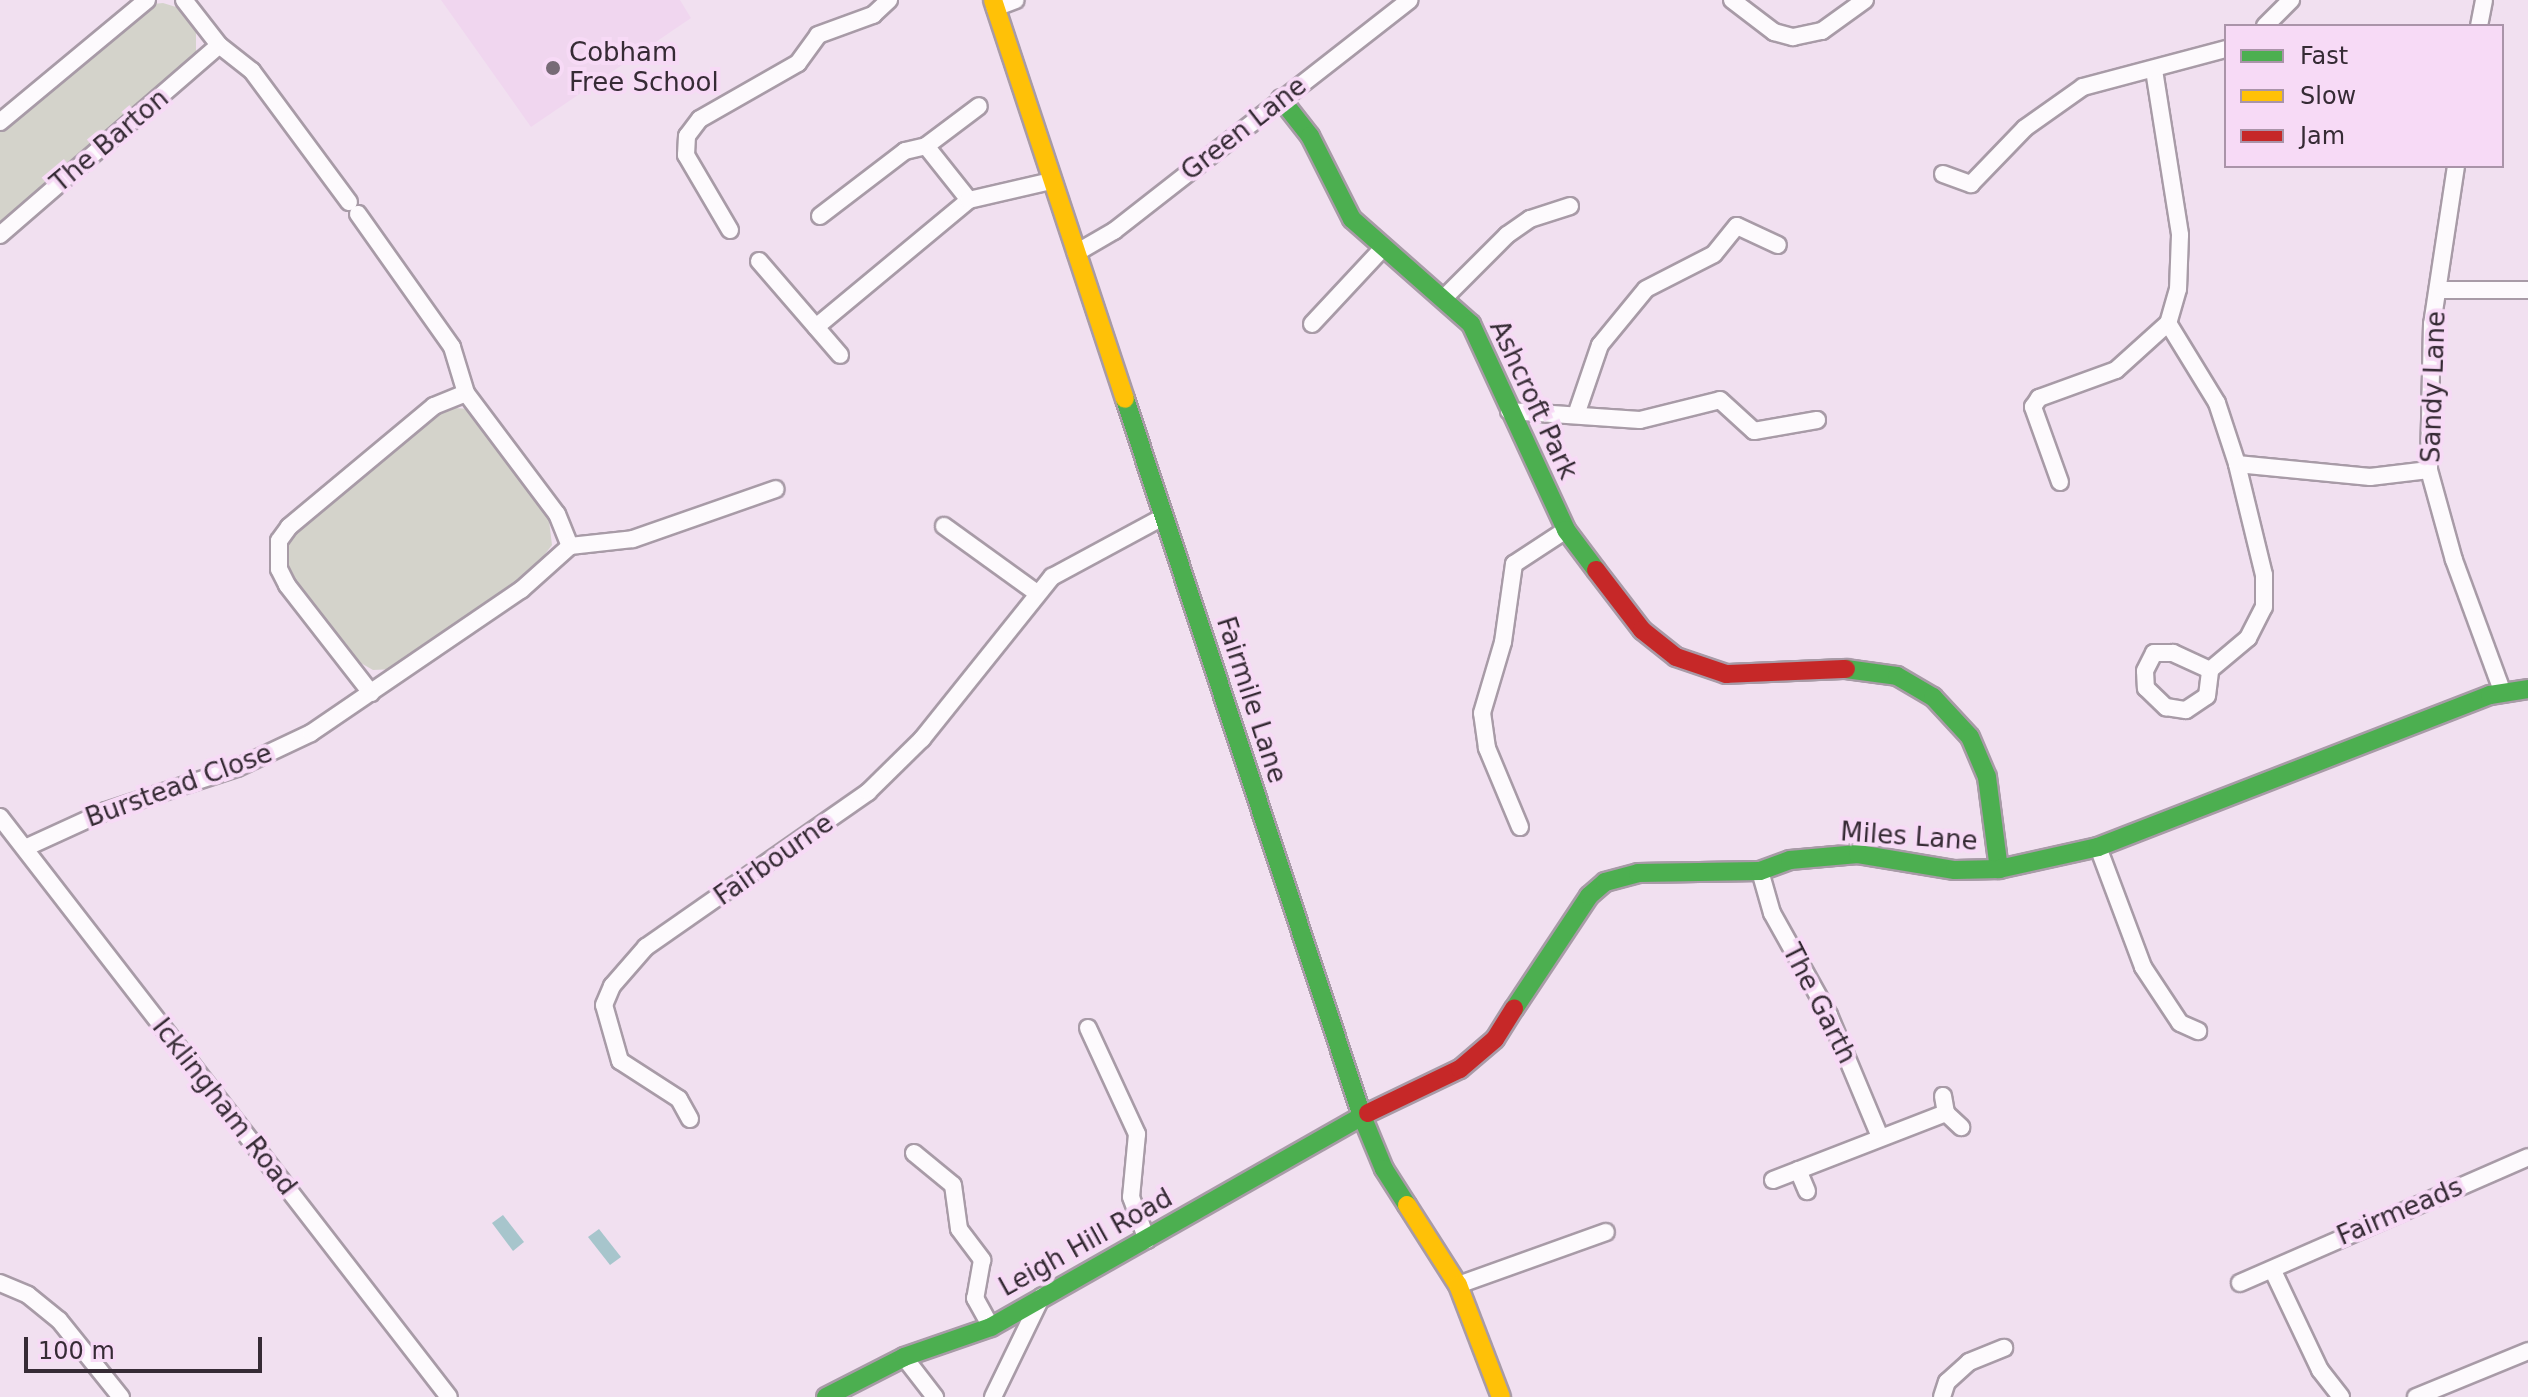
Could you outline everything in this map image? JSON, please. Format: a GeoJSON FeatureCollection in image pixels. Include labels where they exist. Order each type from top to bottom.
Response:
{"type":"FeatureCollection","features":[{"type":"Feature","properties":{"kind":"street"},"geometry":{"type":"LineString","coordinates":[[0,122],[147,0]]}},
{"type":"Feature","properties":{"kind":"street"},"geometry":{"type":"LineString","coordinates":[[184,0],[219,45],[252,71],[452,347],[466,393],[557,514],[570,546],[633,539],[776,489]]}},
{"type":"Feature","properties":{"kind":"street"},"geometry":{"type":"LineString","coordinates":[[730,230],[686,155],[687,136],[700,119],[798,63],[818,35],[873,15],[889,0]]}},
{"type":"Feature","properties":{"kind":"street"},"geometry":{"type":"LineString","coordinates":[[994,4],[1016,0]]}},
{"type":"Feature","properties":{"kind":"street"},"geometry":{"type":"LineString","coordinates":[[1732,0],[1774,32],[1793,37],[1822,31],[1865,0]]}},
{"type":"Feature","properties":{"kind":"street"},"geometry":{"type":"LineString","coordinates":[[2267,24],[2291,0]]}},
{"type":"Feature","properties":{"kind":"street"},"geometry":{"type":"LineString","coordinates":[[2479,24],[2484,0]]}},
{"type":"Feature","properties":{"kind":"street","name":"Green Lane"},"geometry":{"type":"LineString","coordinates":[[1076,253],[1114,231],[1408,1]]}},
{"type":"Feature","properties":{"kind":"street","name":"Fairmile Lane"},"geometry":{"type":"LineString","coordinates":[[994,4],[1362,1116],[1384,1169],[1458,1285],[1501,1397]]}},
{"type":"Feature","properties":{"kind":"street","name":"The Barton"},"geometry":{"type":"LineString","coordinates":[[0,235],[219,45]]}},
{"type":"Feature","properties":{"kind":"street"},"geometry":{"type":"LineString","coordinates":[[1943,174],[1971,184],[2059,100],[2097,81],[2154,70],[2224,50]]}},
{"type":"Feature","properties":{"kind":"street"},"geometry":{"type":"LineString","coordinates":[[2060,482],[2033,407],[2039,398],[2116,370],[2168,323],[2178,289],[2180,235],[2154,70]]}},
{"type":"Feature","properties":{"kind":"street","name":"Ashcroft Park"},"geometry":{"type":"LineString","coordinates":[[1281,99],[1310,136],[1352,219],[1382,249],[1444,298],[1471,324],[1566,530],[1642,630],[1676,657],[1726,674],[1860,668],[1897,676],[1933,697],[1970,737],[1987,777],[1999,869]]}},
{"type":"Feature","properties":{"kind":"street"},"geometry":{"type":"LineString","coordinates":[[820,216],[905,151],[926,146],[979,106]]}},
{"type":"Feature","properties":{"kind":"street"},"geometry":{"type":"LineString","coordinates":[[926,146],[969,200]]}},
{"type":"Feature","properties":{"kind":"street","name":"Sandy Lane"},"geometry":{"type":"LineString","coordinates":[[2456,168],[2432,324],[2429,470],[2454,560],[2503,693]]}},
{"type":"Feature","properties":{"kind":"street"},"geometry":{"type":"LineString","coordinates":[[816,327],[969,200],[1051,181]]}},
{"type":"Feature","properties":{"kind":"street"},"geometry":{"type":"LineString","coordinates":[[1444,298],[1507,235],[1530,219],[1570,206]]}},
{"type":"Feature","properties":{"kind":"street"},"geometry":{"type":"LineString","coordinates":[[1577,412],[1600,345],[1646,289],[1714,254],[1737,226],[1778,245]]}},
{"type":"Feature","properties":{"kind":"street"},"geometry":{"type":"LineString","coordinates":[[1312,324],[1382,249]]}},
{"type":"Feature","properties":{"kind":"street"},"geometry":{"type":"LineString","coordinates":[[759,261],[840,355]]}},
{"type":"Feature","properties":{"kind":"street"},"geometry":{"type":"LineString","coordinates":[[2438,290],[2528,290]]}},
{"type":"Feature","properties":{"kind":"street"},"geometry":{"type":"LineString","coordinates":[[2168,323],[2217,403],[2237,464],[2264,575],[2264,607],[2248,638],[2210,670]]}},
{"type":"Feature","properties":{"kind":"street"},"geometry":{"type":"LineString","coordinates":[[371,693],[287,585],[279,569],[279,541],[289,527],[434,406],[466,393]]}},
{"type":"Feature","properties":{"kind":"street"},"geometry":{"type":"LineString","coordinates":[[1509,411],[1577,412],[1640,420],[1720,400],[1754,431],[1817,420]]}},
{"type":"Feature","properties":{"kind":"street"},"geometry":{"type":"LineString","coordinates":[[2237,464],[2370,477],[2429,470]]}},
{"type":"Feature","properties":{"kind":"street","name":"Fairbourne"},"geometry":{"type":"LineString","coordinates":[[690,1119],[679,1099],[620,1061],[604,1005],[612,986],[646,947],[868,792],[982,668],[1052,577],[1106,543],[1163,517]]}},
{"type":"Feature","properties":{"kind":"street"},"geometry":{"type":"LineString","coordinates":[[944,526],[1037,593]]}},
{"type":"Feature","properties":{"kind":"street"},"geometry":{"type":"LineString","coordinates":[[1520,827],[1487,748],[1482,713],[1503,642],[1514,564],[1566,530]]}},
{"type":"Feature","properties":{"kind":"street","name":"Burstead Close"},"geometry":{"type":"LineString","coordinates":[[25,848],[106,811],[237,768],[311,733],[521,590],[570,546]]}},
{"type":"Feature","properties":{"kind":"street","name":"Miles Lane"},"geometry":{"type":"LineString","coordinates":[[1362,1116],[1460,1069],[1495,1039],[1589,896],[1605,882],[1638,873],[1760,871],[1790,860],[1858,854],[1955,870],[1999,869],[2098,847],[2503,693],[2528,689]]}},
{"type":"Feature","properties":{"kind":"street","name":"Icklingham Road"},"geometry":{"type":"LineString","coordinates":[[0,817],[449,1397]]}},
{"type":"Feature","properties":{"kind":"street"},"geometry":{"type":"LineString","coordinates":[[2098,847],[2143,967],[2180,1023],[2198,1031]]}},
{"type":"Feature","properties":{"kind":"street","name":"The Garth"},"geometry":{"type":"LineString","coordinates":[[1760,871],[1772,913],[1829,1015],[1880,1137]]}},
{"type":"Feature","properties":{"kind":"street"},"geometry":{"type":"LineString","coordinates":[[1088,1028],[1137,1134],[1131,1197],[1147,1240]]}},
{"type":"Feature","properties":{"kind":"street"},"geometry":{"type":"LineString","coordinates":[[1773,1180],[1880,1137],[1944,1105],[1961,1127]]}},
{"type":"Feature","properties":{"kind":"street","name":"Leigh Hill Road"},"geometry":{"type":"LineString","coordinates":[[826,1397],[904,1357],[991,1327],[1043,1295],[1099,1270],[1362,1116]]}},
{"type":"Feature","properties":{"kind":"street"},"geometry":{"type":"LineString","coordinates":[[914,1153],[953,1185],[959,1229],[982,1260],[975,1298],[991,1327]]}},
{"type":"Feature","properties":{"kind":"street","name":"Fairmeads"},"geometry":{"type":"LineString","coordinates":[[2240,1283],[2528,1157]]}},
{"type":"Feature","properties":{"kind":"street"},"geometry":{"type":"LineString","coordinates":[[1798,1170],[1807,1191]]}},
{"type":"Feature","properties":{"kind":"street"},"geometry":{"type":"LineString","coordinates":[[1458,1285],[1606,1232]]}},
{"type":"Feature","properties":{"kind":"street"},"geometry":{"type":"LineString","coordinates":[[2273,1271],[2320,1370],[2341,1397]]}},
{"type":"Feature","properties":{"kind":"street"},"geometry":{"type":"LineString","coordinates":[[0,1283],[28,1295],[59,1320],[121,1397]]}},
{"type":"Feature","properties":{"kind":"street"},"geometry":{"type":"LineString","coordinates":[[993,1397],[1043,1295]]}},
{"type":"Feature","properties":{"kind":"street"},"geometry":{"type":"LineString","coordinates":[[1942,1397],[1947,1382],[1969,1362],[2004,1348]]}},
{"type":"Feature","properties":{"kind":"street"},"geometry":{"type":"LineString","coordinates":[[2416,1397],[2528,1351]]}},
{"type":"Feature","properties":{"kind":"street"},"geometry":{"type":"LineString","coordinates":[[904,1357],[935,1397]]}},
{"type":"Feature","properties":{"kind":"shaded area","name":"Cobham Free School"},"geometry":{"type":"Polygon","coordinates":[[[441,0],[680,0],[691,18],[531,127],[441,0]]]}},
{"type":"Feature","properties":{"kind":"shaded area"},"geometry":{"type":"Polygon","coordinates":[[[153,4],[176,7],[196,29],[196,53],[189,65],[0,228],[0,129],[153,4]]]}},
{"type":"Feature","properties":{"kind":"shaded area"},"geometry":{"type":"Polygon","coordinates":[[[469,409],[548,512],[552,545],[525,580],[394,669],[373,670],[352,658],[291,581],[284,556],[287,544],[295,531],[441,410],[469,409]]]}},
{"type":"Feature","properties":{"kind":"shaded area"},"geometry":{"type":"Polygon","coordinates":[[[503,1215],[524,1242],[513,1251],[492,1223],[503,1215]]]}},
{"type":"Feature","properties":{"kind":"shaded area"},"geometry":{"type":"Polygon","coordinates":[[[599,1229],[621,1257],[610,1265],[588,1237],[599,1229]]]}},
{"type":"Feature","properties":{"kind":"traffic: fast"},"geometry":{"type":"LineString","coordinates":[[1281,99],[1310,136],[1352,219],[1471,324],[1566,530],[1596,570]]}},
{"type":"Feature","properties":{"kind":"traffic: fast"},"geometry":{"type":"LineString","coordinates":[[1125,399],[1362,1116],[1384,1169],[1407,1205]]}},
{"type":"Feature","properties":{"kind":"traffic: fast"},"geometry":{"type":"LineString","coordinates":[[1846,669],[1897,676],[1933,697],[1970,737],[1987,777],[1999,869]]}},
{"type":"Feature","properties":{"kind":"traffic: fast"},"geometry":{"type":"LineString","coordinates":[[1514,1009],[1589,896],[1605,882],[1638,873],[1760,871],[1790,860],[1858,854],[1955,870],[1999,869],[2098,847],[2490,695],[2528,689]]}},
{"type":"Feature","properties":{"kind":"traffic: fast"},"geometry":{"type":"LineString","coordinates":[[826,1397],[904,1357],[991,1327],[1368,1113]]}},
{"type":"Feature","properties":{"kind":"traffic: slow"},"geometry":{"type":"LineString","coordinates":[[993,0],[1125,399]]}},
{"type":"Feature","properties":{"kind":"traffic: slow"},"geometry":{"type":"LineString","coordinates":[[1407,1205],[1458,1285],[1501,1397]]}},
{"type":"Feature","properties":{"kind":"traffic: jam"},"geometry":{"type":"LineString","coordinates":[[1596,570],[1642,630],[1676,657],[1726,674],[1846,669]]}},
{"type":"Feature","properties":{"kind":"traffic: jam"},"geometry":{"type":"LineString","coordinates":[[1368,1113],[1460,1069],[1495,1039],[1514,1009]]}},
{"type":"Feature","properties":{"kind":"place","name":"Cobham Free School"},"geometry":{"type":"Point","coordinates":[553,68]}}]}
